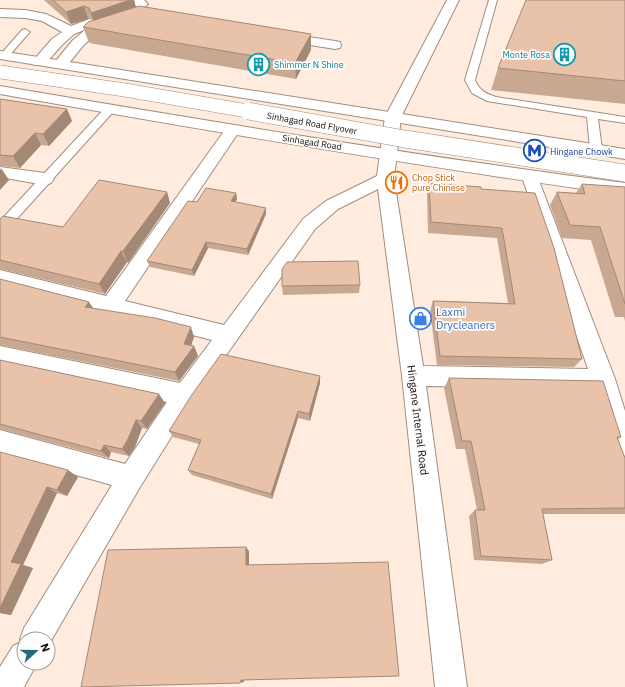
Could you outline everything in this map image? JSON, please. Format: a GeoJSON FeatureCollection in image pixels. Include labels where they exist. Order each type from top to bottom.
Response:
{"type":"FeatureCollection","features":[{"type":"Feature","properties":{"kind":"street"},"geometry":{"type":"LineString","coordinates":[[39,62],[57,42],[70,32],[142,4],[136,0]]}},
{"type":"Feature","properties":{"kind":"street","name":"Hingane Internal Road"},"geometry":{"type":"LineString","coordinates":[[451,687],[413,376],[385,179],[393,117],[453,0]]}},
{"type":"Feature","properties":{"kind":"street"},"geometry":{"type":"LineString","coordinates":[[0,13],[25,14],[46,18],[70,32]]}},
{"type":"Feature","properties":{"kind":"street"},"geometry":{"type":"LineString","coordinates":[[60,65],[77,44],[89,33],[142,15]]}},
{"type":"Feature","properties":{"kind":"street"},"geometry":{"type":"LineString","coordinates":[[273,36],[335,45]]}},
{"type":"Feature","properties":{"kind":"street"},"geometry":{"type":"LineString","coordinates":[[1,59],[60,65],[625,154]]}},
{"type":"Feature","properties":{"kind":"street","name":"Sinhagad Road Flyover"},"geometry":{"type":"LineString","coordinates":[[1,59],[625,162]]}},
{"type":"Feature","properties":{"kind":"street","name":"Sinhagad Road Flyover"},"geometry":{"type":"LineString","coordinates":[[0,72],[125,90],[413,140],[625,173]]}},
{"type":"Feature","properties":{"kind":"street","name":"Sinhagad Road"},"geometry":{"type":"LineString","coordinates":[[0,90],[232,130],[530,177],[625,189]]}},
{"type":"Feature","properties":{"kind":"street"},"geometry":{"type":"LineString","coordinates":[[111,305],[232,130]]}},
{"type":"Feature","properties":{"kind":"street"},"geometry":{"type":"LineString","coordinates":[[0,172],[45,179]]}},
{"type":"Feature","properties":{"kind":"street"},"geometry":{"type":"LineString","coordinates":[[530,177],[604,379],[625,449]]}},
{"type":"Feature","properties":{"kind":"street"},"geometry":{"type":"LineString","coordinates":[[40,631],[132,478],[185,395],[309,224],[332,205],[385,179]]}},
{"type":"Feature","properties":{"kind":"street"},"geometry":{"type":"LineString","coordinates":[[0,278],[229,334]]}},
{"type":"Feature","properties":{"kind":"street"},"geometry":{"type":"LineString","coordinates":[[0,356],[185,395]]}},
{"type":"Feature","properties":{"kind":"street"},"geometry":{"type":"LineString","coordinates":[[413,376],[604,379]]}},
{"type":"Feature","properties":{"kind":"street"},"geometry":{"type":"LineString","coordinates":[[0,442],[132,478]]}},
{"type":"Feature","properties":{"kind":"street"},"geometry":{"type":"LineString","coordinates":[[6,687],[16,670]]}},
{"type":"Feature","properties":{"kind":"lane"},"geometry":{"type":"LineString","coordinates":[[493,0],[470,80],[472,86],[482,95],[495,100],[625,120]]}},
{"type":"Feature","properties":{"kind":"lane"},"geometry":{"type":"LineString","coordinates":[[1,59],[25,32]]}},
{"type":"Feature","properties":{"kind":"lane"},"geometry":{"type":"LineString","coordinates":[[0,229],[110,108]]}},
{"type":"Feature","properties":{"kind":"lane"},"geometry":{"type":"LineString","coordinates":[[592,115],[596,149]]}},
{"type":"Feature","properties":{"kind":"building"},"geometry":{"type":"Polygon","coordinates":[[[53,0],[130,0],[91,13],[89,8],[84,6],[66,12],[53,0]]]}},
{"type":"Feature","properties":{"kind":"building","name":"Monte Rosa"},"geometry":{"type":"Polygon","coordinates":[[[526,0],[625,0],[625,81],[498,68],[526,0]]]}},
{"type":"Feature","properties":{"kind":"building"},"geometry":{"type":"Polygon","coordinates":[[[139,6],[311,34],[295,63],[83,27],[88,22],[139,6]]]}},
{"type":"Feature","properties":{"kind":"building"},"geometry":{"type":"Polygon","coordinates":[[[0,99],[67,109],[43,134],[35,133],[13,156],[0,155],[0,99]]]}},
{"type":"Feature","properties":{"kind":"building"},"geometry":{"type":"Polygon","coordinates":[[[99,180],[167,192],[123,251],[121,251],[99,284],[0,260],[0,219],[3,216],[63,227],[99,180]]]}},
{"type":"Feature","properties":{"kind":"building"},"geometry":{"type":"Polygon","coordinates":[[[429,183],[535,193],[554,248],[582,359],[440,356],[433,301],[515,304],[502,228],[431,222],[429,183]]]}},
{"type":"Feature","properties":{"kind":"building"},"geometry":{"type":"Polygon","coordinates":[[[582,184],[625,187],[625,304],[600,227],[570,225],[557,192],[585,194],[582,184]]]}},
{"type":"Feature","properties":{"kind":"building"},"geometry":{"type":"Polygon","coordinates":[[[206,188],[236,193],[231,201],[266,208],[247,249],[206,242],[192,270],[147,261],[188,201],[197,202],[206,188]]]}},
{"type":"Feature","properties":{"kind":"building"},"geometry":{"type":"Polygon","coordinates":[[[358,261],[360,285],[282,286],[282,269],[287,262],[358,261]]]}},
{"type":"Feature","properties":{"kind":"building"},"geometry":{"type":"Polygon","coordinates":[[[0,279],[89,302],[85,307],[155,318],[191,327],[184,344],[194,346],[175,372],[0,337],[0,279]]]}},
{"type":"Feature","properties":{"kind":"building"},"geometry":{"type":"Polygon","coordinates":[[[221,354],[320,376],[309,414],[298,411],[271,494],[188,470],[201,440],[169,431],[191,396],[221,354]]]}},
{"type":"Feature","properties":{"kind":"building"},"geometry":{"type":"Polygon","coordinates":[[[0,360],[159,394],[141,421],[136,420],[122,449],[104,445],[101,451],[0,424],[0,360]]]}},
{"type":"Feature","properties":{"kind":"building"},"geometry":{"type":"Polygon","coordinates":[[[449,378],[603,381],[621,437],[617,437],[625,458],[625,508],[542,509],[552,560],[481,556],[475,510],[485,510],[471,441],[462,441],[449,378]]]}},
{"type":"Feature","properties":{"kind":"building"},"geometry":{"type":"Polygon","coordinates":[[[0,452],[68,470],[57,490],[47,487],[11,562],[21,564],[0,608],[0,452]]]}},
{"type":"Feature","properties":{"kind":"building"},"geometry":{"type":"Polygon","coordinates":[[[246,547],[246,565],[388,562],[399,676],[241,680],[240,683],[81,687],[108,550],[246,547]]]}},
{"type":"Feature","properties":{"kind":"place","name":"Monte Rosa"},"geometry":{"type":"Point","coordinates":[565,54]}},
{"type":"Feature","properties":{"kind":"place","name":"Shimmer N Shine"},"geometry":{"type":"Point","coordinates":[258,64]}},
{"type":"Feature","properties":{"kind":"place","name":"Hingane Chowk"},"geometry":{"type":"Point","coordinates":[535,151]}},
{"type":"Feature","properties":{"kind":"place","name":"Chop Stick pure Chinese"},"geometry":{"type":"Point","coordinates":[396,182]}},
{"type":"Feature","properties":{"kind":"place","name":"Laxmi Drycleaners"},"geometry":{"type":"Point","coordinates":[421,318]}}]}
